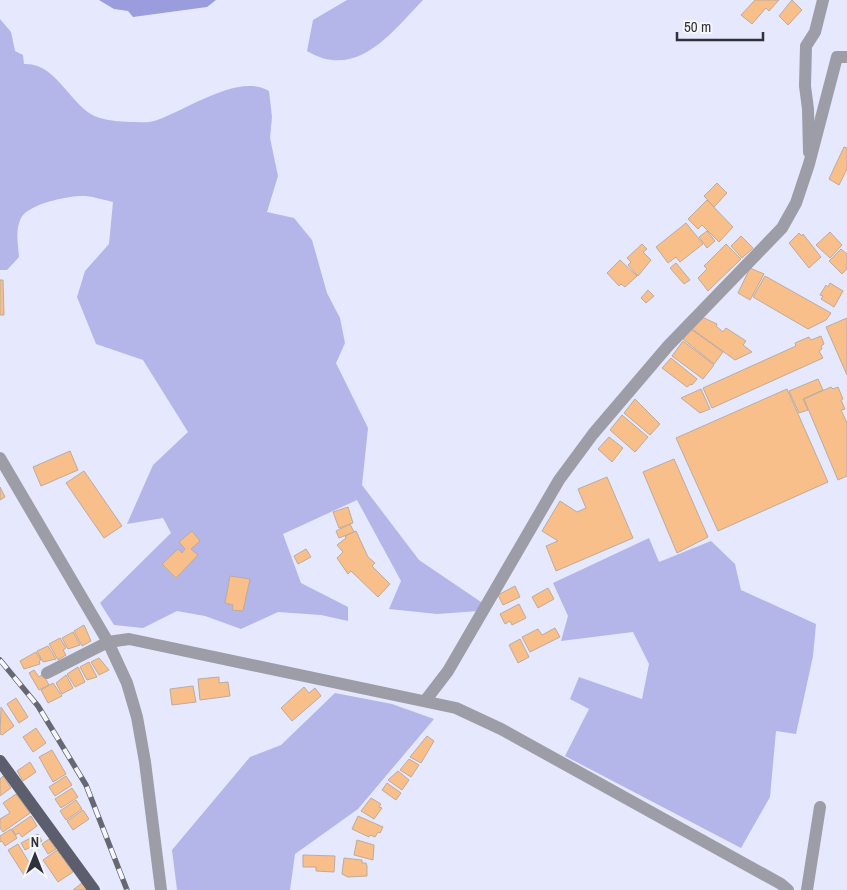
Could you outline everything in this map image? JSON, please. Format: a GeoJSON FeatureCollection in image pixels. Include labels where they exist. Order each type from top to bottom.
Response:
{"type":"FeatureCollection","features":[{"type":"Feature","properties":{"kind":"main road"},"geometry":{"type":"LineString","coordinates":[[0,761],[94,890]]}},
{"type":"Feature","properties":{"kind":"street"},"geometry":{"type":"LineString","coordinates":[[809,164],[808,109],[805,86],[806,46],[814,32],[823,0]]}},
{"type":"Feature","properties":{"kind":"street"},"geometry":{"type":"LineString","coordinates":[[425,701],[448,671],[559,480],[593,434],[668,346],[782,228],[796,203],[809,164],[837,57],[847,57]]}},
{"type":"Feature","properties":{"kind":"street"},"geometry":{"type":"LineString","coordinates":[[0,458],[4,471],[108,642],[127,683],[137,717],[161,890]]}},
{"type":"Feature","properties":{"kind":"street"},"geometry":{"type":"LineString","coordinates":[[47,673],[108,642],[129,639],[245,665],[329,679],[456,708],[501,728],[781,884],[788,890]]}},
{"type":"Feature","properties":{"kind":"street"},"geometry":{"type":"LineString","coordinates":[[807,890],[820,807]]}},
{"type":"Feature","properties":{"kind":"shaded area"},"geometry":{"type":"Polygon","coordinates":[[[99,0],[216,0],[207,7],[133,17],[128,11],[114,9],[99,0]]]}},
{"type":"Feature","properties":{"kind":"shaded area"},"geometry":{"type":"Polygon","coordinates":[[[347,0],[423,0],[386,38],[372,49],[358,56],[342,60],[325,59],[307,51],[313,20],[347,0]]]}},
{"type":"Feature","properties":{"kind":"shaded area"},"geometry":{"type":"Polygon","coordinates":[[[0,19],[11,32],[15,51],[23,55],[24,64],[36,65],[46,70],[81,106],[100,118],[122,122],[149,122],[211,95],[242,86],[256,86],[269,91],[272,117],[270,138],[278,176],[267,212],[294,218],[312,240],[327,293],[340,318],[345,343],[336,363],[368,428],[362,485],[419,560],[484,604],[479,611],[437,614],[389,609],[401,581],[357,500],[283,534],[301,583],[348,607],[348,621],[321,615],[278,612],[241,629],[205,616],[177,611],[143,628],[114,625],[100,603],[171,533],[163,518],[127,524],[153,465],[188,432],[143,360],[96,344],[77,297],[85,271],[109,244],[113,202],[89,196],[79,196],[51,201],[32,208],[25,213],[19,223],[17,237],[19,257],[7,270],[0,270],[0,19]]]}},
{"type":"Feature","properties":{"kind":"shaded area"},"geometry":{"type":"Polygon","coordinates":[[[649,538],[659,562],[711,541],[735,564],[741,590],[816,624],[813,656],[796,734],[776,731],[770,797],[741,848],[565,756],[589,709],[570,699],[579,677],[642,699],[649,664],[633,632],[561,641],[568,616],[553,583],[649,538]]]}},
{"type":"Feature","properties":{"kind":"shaded area"},"geometry":{"type":"Polygon","coordinates":[[[335,693],[392,704],[434,719],[358,809],[295,854],[290,890],[177,890],[172,850],[250,757],[281,745],[335,693]]]}},
{"type":"Feature","properties":{"kind":"building"},"geometry":{"type":"Polygon","coordinates":[[[755,0],[779,0],[769,11],[766,8],[752,24],[741,15],[755,0]]]}},
{"type":"Feature","properties":{"kind":"building"},"geometry":{"type":"Polygon","coordinates":[[[792,0],[802,10],[788,25],[779,16],[792,0]]]}},
{"type":"Feature","properties":{"kind":"building"},"geometry":{"type":"Polygon","coordinates":[[[844,147],[847,148],[847,169],[839,185],[829,179],[844,147]]]}},
{"type":"Feature","properties":{"kind":"building"},"geometry":{"type":"Polygon","coordinates":[[[717,183],[727,193],[714,207],[704,196],[717,183]]]}},
{"type":"Feature","properties":{"kind":"building"},"geometry":{"type":"Polygon","coordinates":[[[707,200],[733,227],[719,242],[702,225],[698,229],[688,219],[707,200]]]}},
{"type":"Feature","properties":{"kind":"building"},"geometry":{"type":"Polygon","coordinates":[[[686,223],[703,244],[680,262],[676,257],[668,263],[656,247],[686,223]]]}},
{"type":"Feature","properties":{"kind":"building"},"geometry":{"type":"Polygon","coordinates":[[[707,231],[715,241],[707,248],[699,237],[707,231]]]}},
{"type":"Feature","properties":{"kind":"building"},"geometry":{"type":"Polygon","coordinates":[[[830,232],[842,245],[830,258],[816,245],[830,232]]]}},
{"type":"Feature","properties":{"kind":"building"},"geometry":{"type":"Polygon","coordinates":[[[799,233],[802,236],[803,234],[821,257],[809,268],[789,243],[799,233]]]}},
{"type":"Feature","properties":{"kind":"building"},"geometry":{"type":"Polygon","coordinates":[[[741,236],[753,248],[742,258],[731,246],[741,236]]]}},
{"type":"Feature","properties":{"kind":"building"},"geometry":{"type":"Polygon","coordinates":[[[642,244],[647,249],[643,252],[651,260],[638,276],[628,265],[631,262],[627,258],[642,244]]]}},
{"type":"Feature","properties":{"kind":"building"},"geometry":{"type":"Polygon","coordinates":[[[726,244],[741,259],[708,291],[698,278],[707,269],[704,266],[726,244]]]}},
{"type":"Feature","properties":{"kind":"building"},"geometry":{"type":"Polygon","coordinates":[[[841,249],[847,254],[847,269],[842,274],[829,261],[841,249]]]}},
{"type":"Feature","properties":{"kind":"building"},"geometry":{"type":"Polygon","coordinates":[[[620,260],[637,276],[625,287],[621,284],[619,286],[607,273],[620,260]]]}},
{"type":"Feature","properties":{"kind":"building"},"geometry":{"type":"Polygon","coordinates":[[[676,263],[690,280],[684,284],[670,268],[676,263]]]}},
{"type":"Feature","properties":{"kind":"building"},"geometry":{"type":"Polygon","coordinates":[[[750,268],[764,274],[750,300],[738,293],[750,268]]]}},
{"type":"Feature","properties":{"kind":"building"},"geometry":{"type":"Polygon","coordinates":[[[765,276],[831,313],[826,320],[808,329],[753,297],[765,276]]]}},
{"type":"Feature","properties":{"kind":"building"},"geometry":{"type":"Polygon","coordinates":[[[0,280],[3,280],[4,315],[0,315],[0,280]]]}},
{"type":"Feature","properties":{"kind":"building"},"geometry":{"type":"Polygon","coordinates":[[[830,283],[843,291],[834,307],[821,299],[823,296],[820,295],[826,285],[828,287],[830,283]]]}},
{"type":"Feature","properties":{"kind":"building"},"geometry":{"type":"Polygon","coordinates":[[[648,290],[654,296],[646,303],[641,298],[648,290]]]}},
{"type":"Feature","properties":{"kind":"building"},"geometry":{"type":"Polygon","coordinates":[[[702,317],[717,324],[716,326],[723,332],[726,328],[746,341],[743,345],[752,352],[735,360],[692,329],[702,317]]]}},
{"type":"Feature","properties":{"kind":"building"},"geometry":{"type":"Polygon","coordinates":[[[847,318],[847,375],[826,327],[847,318]]]}},
{"type":"Feature","properties":{"kind":"building"},"geometry":{"type":"Polygon","coordinates":[[[691,329],[723,352],[714,364],[683,339],[691,329]]]}},
{"type":"Feature","properties":{"kind":"building"},"geometry":{"type":"Polygon","coordinates":[[[821,336],[824,344],[819,351],[823,358],[712,408],[703,388],[796,346],[795,343],[809,337],[811,340],[821,336]]]}},
{"type":"Feature","properties":{"kind":"building"},"geometry":{"type":"Polygon","coordinates":[[[683,341],[714,365],[703,379],[672,356],[683,341]]]}},
{"type":"Feature","properties":{"kind":"building"},"geometry":{"type":"Polygon","coordinates":[[[671,358],[697,379],[692,385],[687,387],[662,368],[671,358]]]}},
{"type":"Feature","properties":{"kind":"building"},"geometry":{"type":"Polygon","coordinates":[[[818,379],[823,390],[803,399],[808,410],[799,413],[789,391],[818,379]]]}},
{"type":"Feature","properties":{"kind":"building"},"geometry":{"type":"Polygon","coordinates":[[[831,387],[833,389],[838,387],[845,409],[841,410],[847,423],[847,476],[838,480],[804,399],[831,387]]]}},
{"type":"Feature","properties":{"kind":"building"},"geometry":{"type":"Polygon","coordinates":[[[701,389],[710,409],[700,413],[681,398],[701,389]]]}},
{"type":"Feature","properties":{"kind":"building"},"geometry":{"type":"Polygon","coordinates":[[[787,389],[828,482],[718,531],[676,438],[787,389]]]}},
{"type":"Feature","properties":{"kind":"building"},"geometry":{"type":"Polygon","coordinates":[[[635,399],[660,424],[650,435],[624,413],[635,399]]]}},
{"type":"Feature","properties":{"kind":"building"},"geometry":{"type":"Polygon","coordinates":[[[622,415],[648,437],[635,452],[610,430],[622,415]]]}},
{"type":"Feature","properties":{"kind":"building"},"geometry":{"type":"Polygon","coordinates":[[[609,437],[623,448],[612,462],[598,449],[609,437]]]}},
{"type":"Feature","properties":{"kind":"building"},"geometry":{"type":"Polygon","coordinates":[[[70,451],[78,470],[41,486],[33,467],[70,451]]]}},
{"type":"Feature","properties":{"kind":"building"},"geometry":{"type":"Polygon","coordinates":[[[674,459],[708,537],[677,553],[643,472],[674,459]]]}},
{"type":"Feature","properties":{"kind":"building"},"geometry":{"type":"Polygon","coordinates":[[[84,471],[122,526],[104,538],[66,483],[84,471]]]}},
{"type":"Feature","properties":{"kind":"building"},"geometry":{"type":"Polygon","coordinates":[[[607,477],[633,538],[556,571],[546,546],[558,541],[542,531],[560,501],[577,512],[586,508],[578,489],[607,477]]]}},
{"type":"Feature","properties":{"kind":"building"},"geometry":{"type":"Polygon","coordinates":[[[0,487],[5,497],[0,500],[0,487]]]}},
{"type":"Feature","properties":{"kind":"building"},"geometry":{"type":"Polygon","coordinates":[[[348,507],[353,523],[339,528],[333,512],[348,507]]]}},
{"type":"Feature","properties":{"kind":"building"},"geometry":{"type":"Polygon","coordinates":[[[350,524],[354,532],[339,538],[336,531],[350,524]]]}},
{"type":"Feature","properties":{"kind":"building"},"geometry":{"type":"Polygon","coordinates":[[[192,531],[200,541],[191,549],[198,555],[176,578],[162,564],[178,549],[182,553],[185,549],[179,542],[192,531]]]}},
{"type":"Feature","properties":{"kind":"building"},"geometry":{"type":"Polygon","coordinates":[[[356,531],[368,557],[375,563],[372,566],[390,584],[378,597],[351,571],[348,574],[337,558],[343,552],[337,545],[346,538],[345,536],[356,531]]]}},
{"type":"Feature","properties":{"kind":"building"},"geometry":{"type":"Polygon","coordinates":[[[306,549],[311,557],[298,564],[294,556],[306,549]]]}},
{"type":"Feature","properties":{"kind":"building"},"geometry":{"type":"Polygon","coordinates":[[[230,576],[250,579],[243,611],[232,610],[233,605],[225,603],[230,576]]]}},
{"type":"Feature","properties":{"kind":"building"},"geometry":{"type":"Polygon","coordinates":[[[515,586],[520,597],[503,605],[498,595],[515,586]]]}},
{"type":"Feature","properties":{"kind":"building"},"geometry":{"type":"Polygon","coordinates":[[[548,588],[554,599],[538,608],[532,597],[548,588]]]}},
{"type":"Feature","properties":{"kind":"building"},"geometry":{"type":"Polygon","coordinates":[[[519,604],[526,618],[512,625],[510,621],[505,624],[500,614],[519,604]]]}},
{"type":"Feature","properties":{"kind":"building"},"geometry":{"type":"Polygon","coordinates":[[[84,625],[91,641],[82,646],[74,631],[84,625]]]}},
{"type":"Feature","properties":{"kind":"building"},"geometry":{"type":"Polygon","coordinates":[[[555,628],[560,637],[530,652],[522,637],[538,629],[542,635],[555,628]]]}},
{"type":"Feature","properties":{"kind":"building"},"geometry":{"type":"Polygon","coordinates":[[[73,632],[80,645],[68,649],[62,638],[73,632]]]}},
{"type":"Feature","properties":{"kind":"building"},"geometry":{"type":"Polygon","coordinates":[[[60,638],[66,648],[63,650],[66,655],[58,660],[49,644],[60,638]]]}},
{"type":"Feature","properties":{"kind":"building"},"geometry":{"type":"Polygon","coordinates":[[[520,639],[529,657],[518,663],[509,645],[520,639]]]}},
{"type":"Feature","properties":{"kind":"building"},"geometry":{"type":"Polygon","coordinates":[[[48,646],[56,659],[43,662],[37,651],[48,646]]]}},
{"type":"Feature","properties":{"kind":"building"},"geometry":{"type":"Polygon","coordinates":[[[36,652],[41,660],[39,661],[40,664],[24,669],[20,661],[36,652]]]}},
{"type":"Feature","properties":{"kind":"building"},"geometry":{"type":"Polygon","coordinates":[[[99,658],[109,670],[99,675],[91,662],[99,658]]]}},
{"type":"Feature","properties":{"kind":"building"},"geometry":{"type":"Polygon","coordinates":[[[89,662],[97,677],[87,680],[80,667],[89,662]]]}},
{"type":"Feature","properties":{"kind":"building"},"geometry":{"type":"Polygon","coordinates":[[[78,667],[85,682],[75,687],[67,674],[78,667]]]}},
{"type":"Feature","properties":{"kind":"building"},"geometry":{"type":"Polygon","coordinates":[[[34,670],[39,677],[43,674],[49,685],[39,690],[29,673],[34,670]]]}},
{"type":"Feature","properties":{"kind":"building"},"geometry":{"type":"Polygon","coordinates":[[[66,675],[73,688],[62,694],[56,683],[66,675]]]}},
{"type":"Feature","properties":{"kind":"building"},"geometry":{"type":"Polygon","coordinates":[[[219,677],[219,683],[228,682],[230,696],[200,700],[198,679],[219,677]]]}},
{"type":"Feature","properties":{"kind":"building"},"geometry":{"type":"Polygon","coordinates":[[[53,683],[62,696],[48,703],[41,690],[53,683]]]}},
{"type":"Feature","properties":{"kind":"building"},"geometry":{"type":"Polygon","coordinates":[[[193,686],[196,702],[172,705],[170,689],[193,686]]]}},
{"type":"Feature","properties":{"kind":"building"},"geometry":{"type":"Polygon","coordinates":[[[304,687],[309,693],[315,688],[321,696],[292,721],[281,708],[304,687]]]}},
{"type":"Feature","properties":{"kind":"building"},"geometry":{"type":"Polygon","coordinates":[[[16,698],[28,717],[19,723],[7,704],[16,698]]]}},
{"type":"Feature","properties":{"kind":"building"},"geometry":{"type":"Polygon","coordinates":[[[1,707],[14,726],[2,735],[0,734],[1,707]]]}},
{"type":"Feature","properties":{"kind":"building"},"geometry":{"type":"Polygon","coordinates":[[[36,728],[46,743],[33,752],[23,737],[36,728]]]}},
{"type":"Feature","properties":{"kind":"building"},"geometry":{"type":"Polygon","coordinates":[[[427,736],[434,741],[421,763],[410,757],[427,736]]]}},
{"type":"Feature","properties":{"kind":"building"},"geometry":{"type":"Polygon","coordinates":[[[52,750],[66,774],[53,782],[39,757],[52,750]]]}},
{"type":"Feature","properties":{"kind":"building"},"geometry":{"type":"Polygon","coordinates":[[[409,759],[419,765],[411,777],[400,770],[409,759]]]}},
{"type":"Feature","properties":{"kind":"building"},"geometry":{"type":"Polygon","coordinates":[[[30,762],[36,772],[23,781],[17,771],[30,762]]]}},
{"type":"Feature","properties":{"kind":"building"},"geometry":{"type":"Polygon","coordinates":[[[398,771],[409,780],[402,790],[388,780],[398,771]]]}},
{"type":"Feature","properties":{"kind":"building"},"geometry":{"type":"Polygon","coordinates":[[[3,776],[11,788],[0,796],[0,779],[3,776]]]}},
{"type":"Feature","properties":{"kind":"building"},"geometry":{"type":"Polygon","coordinates":[[[66,776],[72,785],[55,796],[49,787],[66,776]]]}},
{"type":"Feature","properties":{"kind":"building"},"geometry":{"type":"Polygon","coordinates":[[[387,783],[401,793],[396,800],[382,790],[387,783]]]}},
{"type":"Feature","properties":{"kind":"building"},"geometry":{"type":"Polygon","coordinates":[[[72,788],[78,797],[61,808],[55,799],[72,788]]]}},
{"type":"Feature","properties":{"kind":"building"},"geometry":{"type":"Polygon","coordinates":[[[16,794],[30,813],[3,832],[0,828],[0,819],[10,813],[3,803],[16,794]]]}},
{"type":"Feature","properties":{"kind":"building"},"geometry":{"type":"Polygon","coordinates":[[[371,798],[381,804],[379,807],[382,808],[374,819],[361,811],[371,798]]]}},
{"type":"Feature","properties":{"kind":"building"},"geometry":{"type":"Polygon","coordinates":[[[76,800],[82,809],[66,820],[60,811],[76,800]]]}},
{"type":"Feature","properties":{"kind":"building"},"geometry":{"type":"Polygon","coordinates":[[[83,810],[89,819],[73,830],[67,821],[83,810]]]}},
{"type":"Feature","properties":{"kind":"building"},"geometry":{"type":"Polygon","coordinates":[[[31,816],[37,826],[22,837],[19,833],[16,835],[12,829],[31,816]]]}},
{"type":"Feature","properties":{"kind":"building"},"geometry":{"type":"Polygon","coordinates":[[[358,816],[383,827],[380,833],[378,832],[375,837],[370,835],[369,837],[352,829],[358,816]]]}},
{"type":"Feature","properties":{"kind":"building"},"geometry":{"type":"Polygon","coordinates":[[[11,829],[17,838],[5,846],[2,841],[0,842],[0,836],[11,829]]]}},
{"type":"Feature","properties":{"kind":"building"},"geometry":{"type":"Polygon","coordinates":[[[38,834],[42,841],[25,850],[21,843],[38,834]]]}},
{"type":"Feature","properties":{"kind":"building"},"geometry":{"type":"Polygon","coordinates":[[[49,839],[56,849],[48,854],[42,844],[49,839]]]}},
{"type":"Feature","properties":{"kind":"building"},"geometry":{"type":"Polygon","coordinates":[[[357,840],[374,845],[373,860],[354,855],[357,840]]]}},
{"type":"Feature","properties":{"kind":"building"},"geometry":{"type":"Polygon","coordinates":[[[18,844],[33,869],[24,875],[8,850],[18,844]]]}},
{"type":"Feature","properties":{"kind":"building"},"geometry":{"type":"Polygon","coordinates":[[[57,850],[73,872],[58,882],[43,860],[57,850]]]}},
{"type":"Feature","properties":{"kind":"building"},"geometry":{"type":"Polygon","coordinates":[[[303,855],[335,856],[334,872],[316,871],[316,867],[303,867],[303,855]]]}},
{"type":"Feature","properties":{"kind":"building"},"geometry":{"type":"Polygon","coordinates":[[[344,858],[362,860],[362,863],[366,863],[367,876],[348,877],[342,874],[344,858]]]}},
{"type":"Feature","properties":{"kind":"building"},"geometry":{"type":"Polygon","coordinates":[[[82,883],[87,890],[73,890],[82,883]]]}},
{"type":"Feature","properties":{"kind":"railway"},"geometry":{"type":"LineString","coordinates":[[0,660],[38,706],[86,785],[127,890]]}}]}
